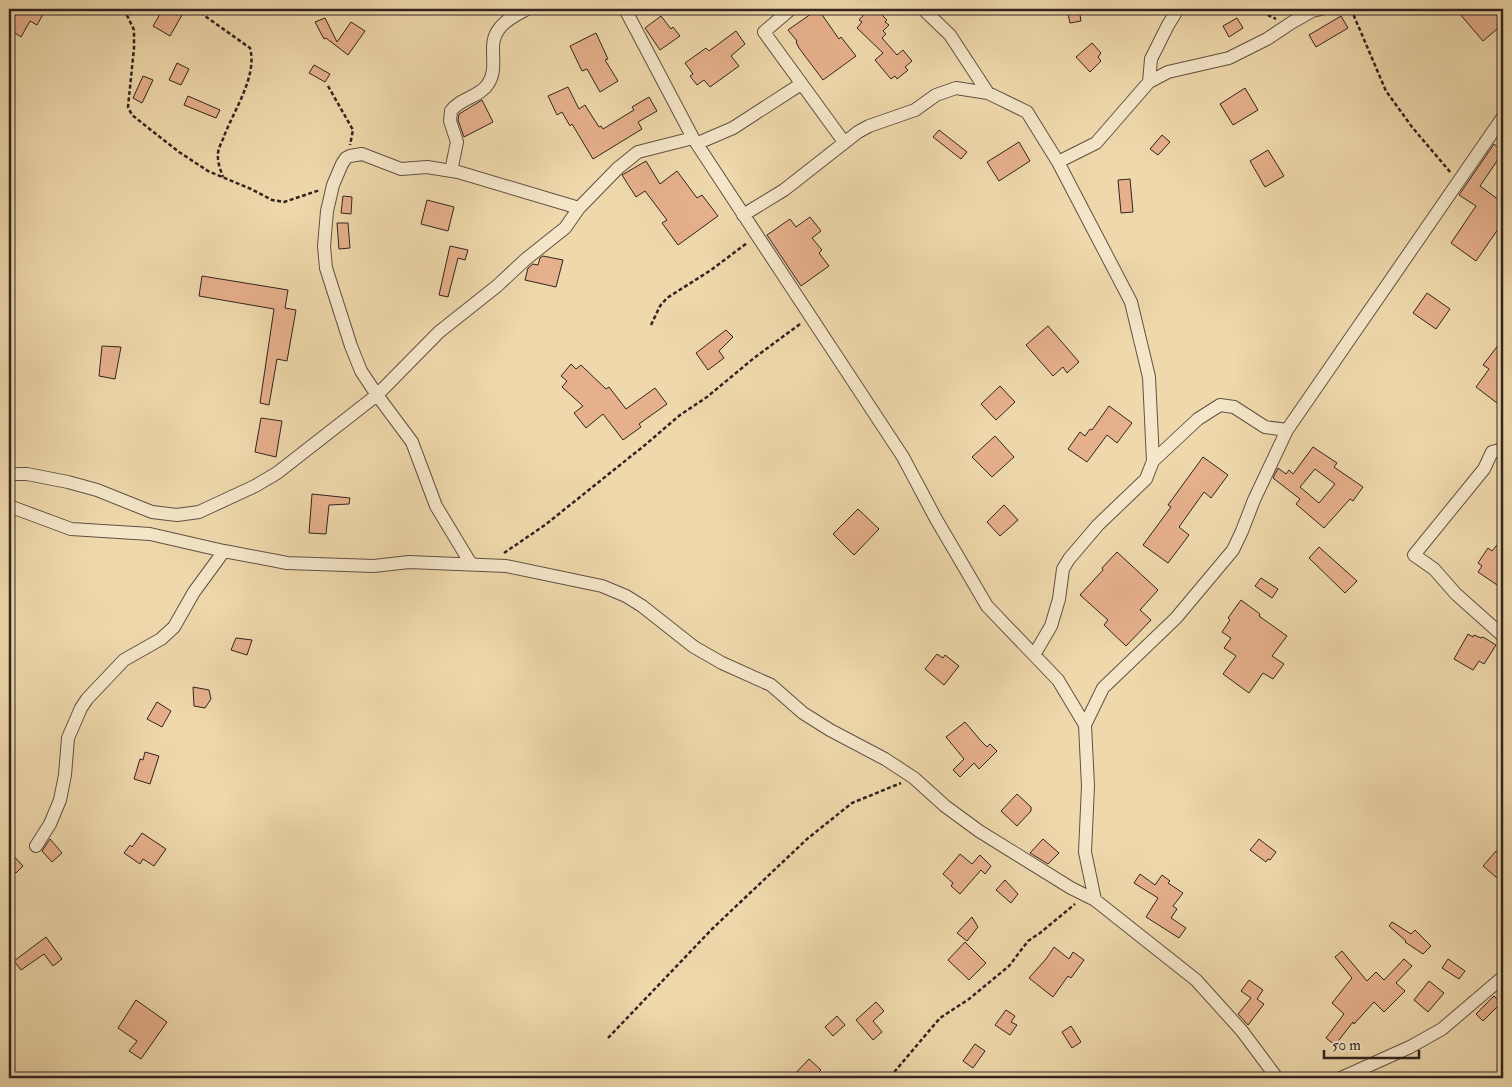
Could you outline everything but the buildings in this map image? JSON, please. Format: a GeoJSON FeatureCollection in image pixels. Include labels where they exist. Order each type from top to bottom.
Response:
{"type":"FeatureCollection","features":[{"type":"Feature","properties":{"kind":"street"},"geometry":{"type":"LineString","coordinates":[[452,171],[457,142],[450,121],[451,111],[459,103],[487,87],[493,74],[494,58],[492,44],[499,28],[527,9]]}},
{"type":"Feature","properties":{"kind":"street"},"geometry":{"type":"LineString","coordinates":[[625,9],[696,140],[756,236],[902,458],[987,606],[1058,680],[1085,725],[1088,786],[1085,852],[1090,897]]}},
{"type":"Feature","properties":{"kind":"street"},"geometry":{"type":"LineString","coordinates":[[791,9],[764,32],[844,142]]}},
{"type":"Feature","properties":{"kind":"street"},"geometry":{"type":"LineString","coordinates":[[923,9],[950,35],[988,93]]}},
{"type":"Feature","properties":{"kind":"street"},"geometry":{"type":"LineString","coordinates":[[1149,82],[1151,59],[1178,9]]}},
{"type":"Feature","properties":{"kind":"street"},"geometry":{"type":"LineString","coordinates":[[1058,162],[1096,143],[1149,82],[1168,72],[1229,58],[1268,39],[1312,11],[1322,9]]}},
{"type":"Feature","properties":{"kind":"street"},"geometry":{"type":"LineString","coordinates":[[9,474],[27,474],[68,482],[97,490],[152,512],[176,516],[199,512],[255,486],[277,473],[376,395],[439,332],[565,228],[579,208],[618,168],[638,152],[696,140],[733,128],[801,84]]}},
{"type":"Feature","properties":{"kind":"street"},"geometry":{"type":"LineString","coordinates":[[743,215],[784,190],[844,142],[869,126],[915,110],[936,95],[956,88],[988,93],[1027,112],[1058,162],[1131,302],[1149,377],[1153,461],[1146,479],[1098,525],[1069,558],[1063,569],[1059,599],[1050,626],[1034,655]]}},
{"type":"Feature","properties":{"kind":"street"},"geometry":{"type":"LineString","coordinates":[[1085,725],[1103,688],[1176,618],[1233,550],[1287,430],[1503,117]]}},
{"type":"Feature","properties":{"kind":"street"},"geometry":{"type":"LineString","coordinates":[[471,564],[436,506],[412,442],[376,395],[361,371],[351,346],[326,268],[324,246],[327,211],[333,185],[346,158],[362,154],[401,169],[427,167],[452,171],[579,208]]}},
{"type":"Feature","properties":{"kind":"street"},"geometry":{"type":"LineString","coordinates":[[1153,461],[1198,419],[1220,405],[1234,407],[1264,427],[1287,430]]}},
{"type":"Feature","properties":{"kind":"street"},"geometry":{"type":"LineString","coordinates":[[1503,449],[1492,452],[1484,469],[1414,555],[1434,569],[1456,594],[1503,636]]}},
{"type":"Feature","properties":{"kind":"street"},"geometry":{"type":"LineString","coordinates":[[9,506],[71,528],[150,534],[287,563],[365,566],[409,562],[506,566],[602,586],[626,596],[642,606],[694,647],[722,663],[771,685],[803,713],[830,730],[885,759],[914,778],[945,806],[980,832],[1043,871],[1090,897],[1196,980],[1242,1031],[1277,1078]]}},
{"type":"Feature","properties":{"kind":"street"},"geometry":{"type":"LineString","coordinates":[[36,846],[50,824],[60,800],[65,775],[68,738],[81,708],[92,693],[124,660],[161,639],[174,627],[194,592],[224,551]]}},
{"type":"Feature","properties":{"kind":"street"},"geometry":{"type":"LineString","coordinates":[[1341,1078],[1410,1047],[1442,1029],[1503,977]]}},
{"type":"Feature","properties":{"kind":"path"},"geometry":{"type":"LineString","coordinates":[[124,9],[134,30],[129,112],[179,152],[208,171],[272,200],[287,202],[333,185]]}},
{"type":"Feature","properties":{"kind":"path"},"geometry":{"type":"LineString","coordinates":[[196,9],[250,48],[253,58],[245,89],[226,128],[219,150],[218,158],[223,177]]}},
{"type":"Feature","properties":{"kind":"path"},"geometry":{"type":"LineString","coordinates":[[1256,9],[1289,24]]}},
{"type":"Feature","properties":{"kind":"path"},"geometry":{"type":"LineString","coordinates":[[1351,9],[1386,91],[1412,127],[1458,182]]}},
{"type":"Feature","properties":{"kind":"path"},"geometry":{"type":"LineString","coordinates":[[328,86],[353,130],[346,158]]}},
{"type":"Feature","properties":{"kind":"path"},"geometry":{"type":"LineString","coordinates":[[651,326],[660,306],[667,298],[711,270],[756,236]]}},
{"type":"Feature","properties":{"kind":"path"},"geometry":{"type":"LineString","coordinates":[[488,565],[545,524],[754,358],[810,318]]}},
{"type":"Feature","properties":{"kind":"path"},"geometry":{"type":"LineString","coordinates":[[608,1038],[712,929],[807,839],[852,803],[914,778]]}},
{"type":"Feature","properties":{"kind":"path"},"geometry":{"type":"LineString","coordinates":[[890,1078],[940,1018],[969,999],[1009,966],[1028,941],[1090,897]]}}]}
